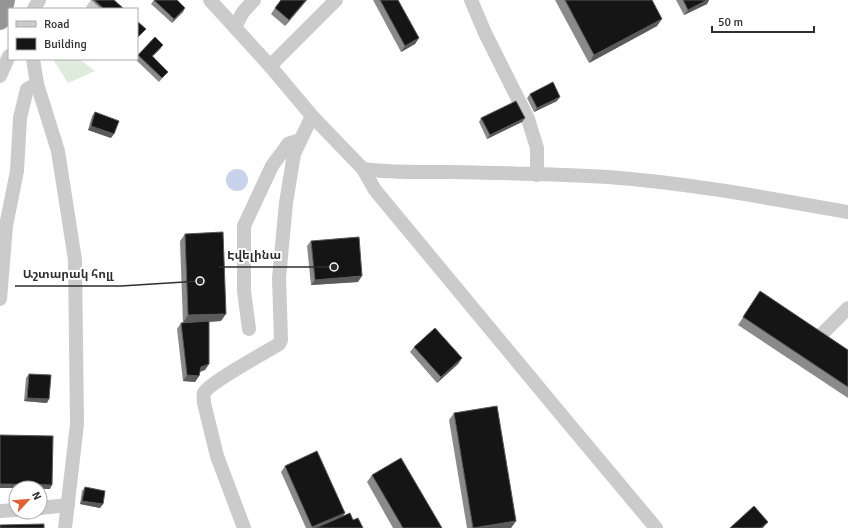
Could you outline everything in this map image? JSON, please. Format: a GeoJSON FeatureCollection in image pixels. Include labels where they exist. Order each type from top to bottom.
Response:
{"type":"FeatureCollection","features":[{"type":"Feature","properties":{"kind":"highway"},"geometry":{"type":"LineString","coordinates":[[0,20],[5,0]]}},
{"type":"Feature","properties":{"kind":"street"},"geometry":{"type":"LineString","coordinates":[[210,0],[270,66],[312,116],[363,169],[380,196],[656,528]]}},
{"type":"Feature","properties":{"kind":"street"},"geometry":{"type":"LineString","coordinates":[[235,27],[243,12],[254,0]]}},
{"type":"Feature","properties":{"kind":"street"},"geometry":{"type":"LineString","coordinates":[[270,66],[336,0]]}},
{"type":"Feature","properties":{"kind":"street"},"geometry":{"type":"LineString","coordinates":[[471,0],[485,34],[528,119],[537,148],[537,175]]}},
{"type":"Feature","properties":{"kind":"street"},"geometry":{"type":"LineString","coordinates":[[0,76],[8,58]]}},
{"type":"Feature","properties":{"kind":"street"},"geometry":{"type":"LineString","coordinates":[[33,60],[37,84],[58,151],[75,260],[77,424],[65,528]]}},
{"type":"Feature","properties":{"kind":"street"},"geometry":{"type":"LineString","coordinates":[[0,299],[6,226],[17,171],[20,118],[27,88],[37,84]]}},
{"type":"Feature","properties":{"kind":"street"},"geometry":{"type":"LineString","coordinates":[[244,528],[217,456],[204,402],[204,394],[226,376],[279,344],[281,340],[280,270],[286,203],[294,154],[312,116]]}},
{"type":"Feature","properties":{"kind":"street"},"geometry":{"type":"LineString","coordinates":[[249,329],[244,291],[244,226],[272,166],[288,144],[300,140]]}},
{"type":"Feature","properties":{"kind":"street"},"geometry":{"type":"LineString","coordinates":[[363,169],[387,172],[447,172],[607,177],[658,181],[848,212]]}},
{"type":"Feature","properties":{"kind":"street"},"geometry":{"type":"LineString","coordinates":[[820,335],[848,308]]}},
{"type":"Feature","properties":{"kind":"street"},"geometry":{"type":"LineString","coordinates":[[48,507],[68,505]]}},
{"type":"Feature","properties":{"kind":"green space"},"geometry":{"type":"Polygon","coordinates":[[[54,60],[80,60],[95,71],[68,83],[54,60]]]}},
{"type":"Feature","properties":{"kind":"water"},"geometry":{"type":"Polygon","coordinates":[[[237,169],[245,172],[248,180],[245,188],[237,191],[229,188],[226,180],[229,172],[237,169]]]}},
{"type":"Feature","properties":{"kind":"building"},"geometry":{"type":"Polygon","coordinates":[[[94,0],[114,0],[123,8],[103,8],[94,0]]]}},
{"type":"Feature","properties":{"kind":"building"},"geometry":{"type":"Polygon","coordinates":[[[154,0],[177,0],[185,8],[174,19],[154,0]]]}},
{"type":"Feature","properties":{"kind":"building"},"geometry":{"type":"Polygon","coordinates":[[[281,0],[306,0],[289,20],[275,8],[281,0]]]}},
{"type":"Feature","properties":{"kind":"building"},"geometry":{"type":"Polygon","coordinates":[[[380,0],[398,0],[419,38],[405,46],[380,0]]]}},
{"type":"Feature","properties":{"kind":"building"},"geometry":{"type":"Polygon","coordinates":[[[565,0],[652,0],[662,19],[594,55],[565,0]]]}},
{"type":"Feature","properties":{"kind":"building"},"geometry":{"type":"Polygon","coordinates":[[[683,0],[707,0],[688,10],[683,0]]]}},
{"type":"Feature","properties":{"kind":"building"},"geometry":{"type":"Polygon","coordinates":[[[138,22],[146,29],[138,37],[138,22]]]}},
{"type":"Feature","properties":{"kind":"building"},"geometry":{"type":"Polygon","coordinates":[[[155,37],[163,45],[152,56],[168,72],[162,78],[138,55],[155,37]]]}},
{"type":"Feature","properties":{"kind":"building"},"geometry":{"type":"Polygon","coordinates":[[[553,82],[560,97],[537,108],[530,94],[553,82]]]}},
{"type":"Feature","properties":{"kind":"building"},"geometry":{"type":"Polygon","coordinates":[[[516,101],[525,118],[490,135],[481,118],[516,101]]]}},
{"type":"Feature","properties":{"kind":"building"},"geometry":{"type":"Polygon","coordinates":[[[95,112],[119,121],[114,134],[91,126],[95,112]]]}},
{"type":"Feature","properties":{"kind":"building"},"geometry":{"type":"Polygon","coordinates":[[[223,232],[226,314],[188,315],[185,234],[223,232]]]}},
{"type":"Feature","properties":{"kind":"building"},"geometry":{"type":"Polygon","coordinates":[[[359,237],[362,276],[315,280],[311,241],[359,237]]]}},
{"type":"Feature","properties":{"kind":"building"},"geometry":{"type":"Polygon","coordinates":[[[760,291],[848,350],[848,387],[743,317],[760,291]]]}},
{"type":"Feature","properties":{"kind":"building"},"geometry":{"type":"Polygon","coordinates":[[[209,321],[209,364],[201,367],[199,376],[187,375],[181,323],[209,321]]]}},
{"type":"Feature","properties":{"kind":"building"},"geometry":{"type":"Polygon","coordinates":[[[435,328],[462,358],[441,377],[414,347],[435,328]]]}},
{"type":"Feature","properties":{"kind":"building"},"geometry":{"type":"Polygon","coordinates":[[[29,374],[51,375],[49,399],[27,398],[29,374]]]}},
{"type":"Feature","properties":{"kind":"building"},"geometry":{"type":"Polygon","coordinates":[[[497,406],[516,521],[473,528],[454,413],[497,406]]]}},
{"type":"Feature","properties":{"kind":"building"},"geometry":{"type":"Polygon","coordinates":[[[0,435],[53,436],[52,485],[48,485],[48,480],[8,480],[8,484],[0,484],[0,435]]]}},
{"type":"Feature","properties":{"kind":"building"},"geometry":{"type":"Polygon","coordinates":[[[317,451],[345,513],[312,527],[285,466],[317,451]]]}},
{"type":"Feature","properties":{"kind":"building"},"geometry":{"type":"Polygon","coordinates":[[[401,458],[442,528],[403,528],[372,475],[401,458]]]}},
{"type":"Feature","properties":{"kind":"building"},"geometry":{"type":"Polygon","coordinates":[[[85,487],[105,491],[103,504],[82,501],[85,487]]]}},
{"type":"Feature","properties":{"kind":"building"},"geometry":{"type":"Polygon","coordinates":[[[754,506],[768,522],[761,528],[730,528],[754,506]]]}},
{"type":"Feature","properties":{"kind":"building"},"geometry":{"type":"Polygon","coordinates":[[[350,513],[353,520],[358,518],[363,528],[316,528],[350,513]]]}},
{"type":"Feature","properties":{"kind":"building"},"geometry":{"type":"Polygon","coordinates":[[[44,524],[44,528],[0,528],[0,525],[44,524]]]}},
{"type":"Feature","properties":{"kind":"place","name":"Էվելինա"},"geometry":{"type":"Point","coordinates":[334,267]}},
{"type":"Feature","properties":{"kind":"place","name":"Աշտարակ հոլլ"},"geometry":{"type":"Point","coordinates":[200,281]}}]}
